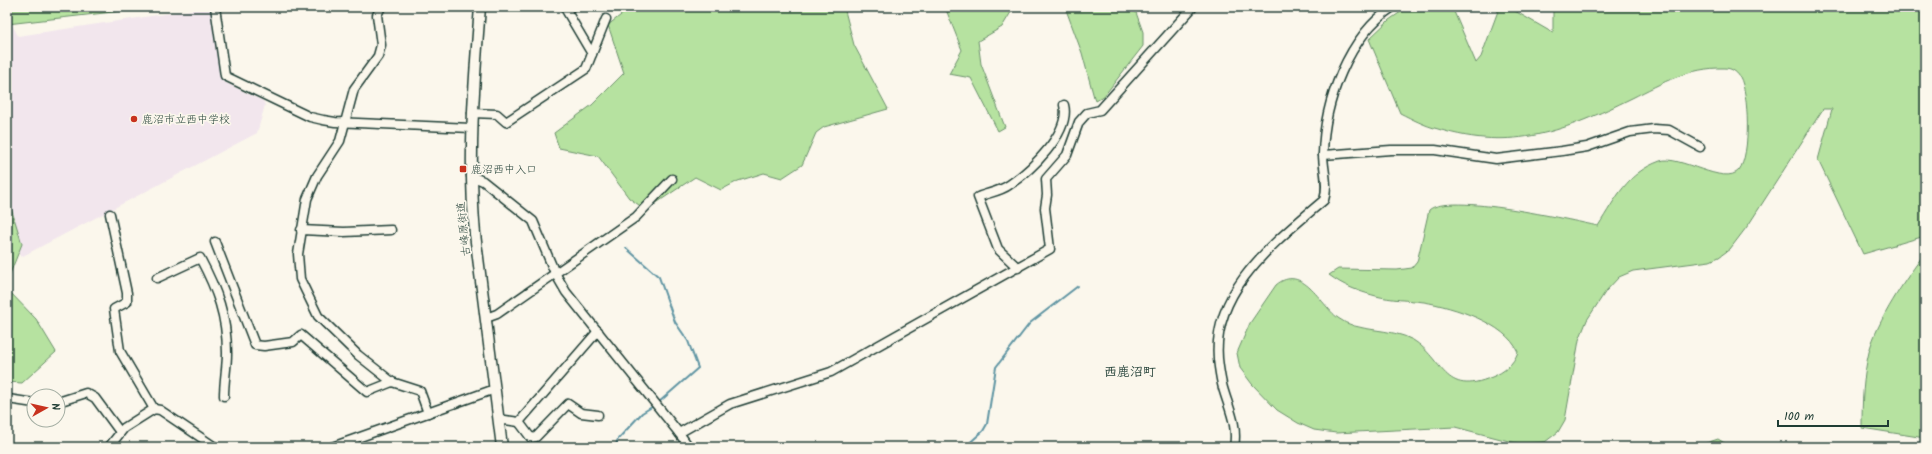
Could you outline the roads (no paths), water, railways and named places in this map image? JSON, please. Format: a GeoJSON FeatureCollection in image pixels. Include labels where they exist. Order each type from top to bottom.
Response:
{"type":"FeatureCollection","features":[{"type":"Feature","properties":{"kind":"main road","name":"古峰原街道"},"geometry":{"type":"LineString","coordinates":[[480,7],[471,128],[471,176],[475,234],[502,447]]}},
{"type":"Feature","properties":{"kind":"street"},"geometry":{"type":"LineString","coordinates":[[215,7],[225,76],[310,117],[347,123],[471,128]]}},
{"type":"Feature","properties":{"kind":"street"},"geometry":{"type":"LineString","coordinates":[[381,7],[377,15],[381,45],[378,56],[354,89],[347,123],[340,141],[310,188],[301,230],[298,254],[300,279],[318,316],[366,362],[392,382],[420,391],[428,413]]}},
{"type":"Feature","properties":{"kind":"street"},"geometry":{"type":"LineString","coordinates":[[571,7],[566,10],[592,54]]}},
{"type":"Feature","properties":{"kind":"street"},"geometry":{"type":"LineString","coordinates":[[679,433],[730,404],[831,372],[1050,249],[1045,208],[1047,195],[1046,179],[1067,154],[1079,122],[1087,113],[1100,110],[1193,7]]}},
{"type":"Feature","properties":{"kind":"street"},"geometry":{"type":"LineString","coordinates":[[1234,447],[1236,432],[1233,415],[1223,387],[1218,360],[1217,342],[1222,319],[1236,289],[1263,254],[1283,234],[1324,200],[1326,192],[1323,155],[1325,134],[1331,102],[1342,71],[1354,49],[1373,23],[1393,7]]}},
{"type":"Feature","properties":{"kind":"street"},"geometry":{"type":"LineString","coordinates":[[472,113],[497,114],[506,122],[586,69],[606,19]]}},
{"type":"Feature","properties":{"kind":"street"},"geometry":{"type":"LineString","coordinates":[[1018,268],[998,249],[978,197],[1008,186],[1030,169],[1054,141],[1064,124],[1064,105]]}},
{"type":"Feature","properties":{"kind":"street"},"geometry":{"type":"LineString","coordinates":[[1323,155],[1391,150],[1435,150],[1496,159],[1562,152],[1587,147],[1630,132],[1654,129],[1670,130],[1700,147]]}},
{"type":"Feature","properties":{"kind":"street"},"geometry":{"type":"LineString","coordinates":[[471,176],[483,181],[533,221],[555,273],[566,292],[689,447]]}},
{"type":"Feature","properties":{"kind":"street"},"geometry":{"type":"LineString","coordinates":[[486,318],[497,314],[636,217],[672,179]]}},
{"type":"Feature","properties":{"kind":"street"},"geometry":{"type":"LineString","coordinates":[[110,214],[127,293],[127,302],[114,309],[120,350],[154,409]]}},
{"type":"Feature","properties":{"kind":"street"},"geometry":{"type":"LineString","coordinates":[[301,230],[344,232],[391,230]]}},
{"type":"Feature","properties":{"kind":"street"},"geometry":{"type":"LineString","coordinates":[[215,242],[255,345],[264,346],[294,342],[301,335],[366,392],[392,382]]}},
{"type":"Feature","properties":{"kind":"street"},"geometry":{"type":"LineString","coordinates":[[157,278],[200,258],[216,289],[225,323],[227,354],[224,377],[224,396]]}},
{"type":"Feature","properties":{"kind":"street"},"geometry":{"type":"LineString","coordinates":[[519,422],[598,331]]}},
{"type":"Feature","properties":{"kind":"street"},"geometry":{"type":"LineString","coordinates":[[332,447],[494,389]]}},
{"type":"Feature","properties":{"kind":"street"},"geometry":{"type":"LineString","coordinates":[[66,399],[86,393],[95,398],[120,432]]}},
{"type":"Feature","properties":{"kind":"street"},"geometry":{"type":"LineString","coordinates":[[8,399],[26,402]]}},
{"type":"Feature","properties":{"kind":"street"},"geometry":{"type":"LineString","coordinates":[[498,422],[505,420],[519,422],[531,438],[536,437],[568,404],[581,413],[598,415]]}},
{"type":"Feature","properties":{"kind":"street"},"geometry":{"type":"LineString","coordinates":[[109,447],[124,428],[154,409],[160,410],[206,444],[215,447]]}},
{"type":"Feature","properties":{"kind":"waterway"},"geometry":{"type":"LineString","coordinates":[[626,248],[659,277],[675,322],[688,341],[698,368],[658,403]]}},
{"type":"Feature","properties":{"kind":"waterway"},"geometry":{"type":"LineString","coordinates":[[965,447],[983,431],[987,424],[996,367],[1030,323],[1078,286]]}},
{"type":"Feature","properties":{"kind":"waterway"},"geometry":{"type":"LineString","coordinates":[[615,447],[618,439],[642,413],[655,405]]}},
{"type":"Feature","properties":{"kind":"place","name":"鹿沼市立西中学校"},"geometry":{"type":"Point","coordinates":[134,119]}},
{"type":"Feature","properties":{"kind":"place","name":"鹿沼西中入口"},"geometry":{"type":"Point","coordinates":[463,169]}},
{"type":"Feature","properties":{"kind":"district","name":"西鹿沼町"},"geometry":{"type":"Point","coordinates":[1130,371]}}]}
